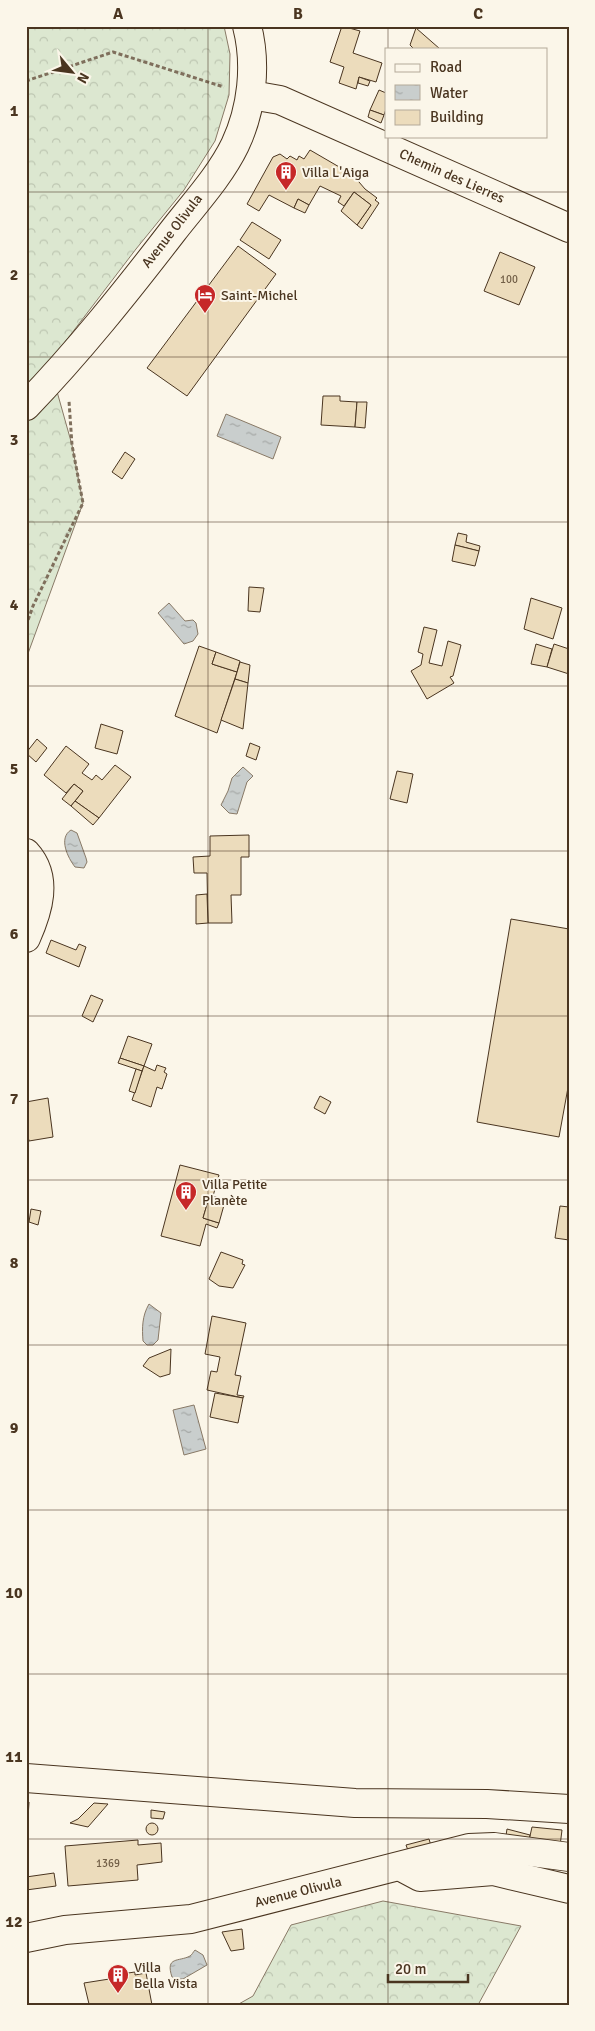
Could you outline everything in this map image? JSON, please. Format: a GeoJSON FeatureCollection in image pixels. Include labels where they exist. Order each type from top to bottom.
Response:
{"type":"FeatureCollection","features":[{"type":"Feature","properties":{"kind":"street","name":"Avenue Olivula"},"geometry":{"type":"LineString","coordinates":[[26,406],[66,365],[173,231],[225,162],[234,145],[251,95],[252,62],[247,26]]}},
{"type":"Feature","properties":{"kind":"street","name":"Chemin des Lierres"},"geometry":{"type":"LineString","coordinates":[[251,95],[280,100],[569,228]]}},
{"type":"Feature","properties":{"kind":"street"},"geometry":{"type":"LineString","coordinates":[[26,853],[38,874],[40,892],[35,917],[26,938]]}},
{"type":"Feature","properties":{"kind":"street"},"geometry":{"type":"LineString","coordinates":[[26,1778],[354,1803],[488,1804],[569,1809]]}},
{"type":"Feature","properties":{"kind":"street","name":"Avenue Olivula"},"geometry":{"type":"LineString","coordinates":[[26,1938],[65,1930],[191,1919],[469,1848],[494,1848],[569,1857]]}},
{"type":"Feature","properties":{"kind":"street"},"geometry":{"type":"LineString","coordinates":[[399,1866],[420,1877],[493,1871],[569,1889]]}},
{"type":"Feature","properties":{"kind":"path"},"geometry":{"type":"LineString","coordinates":[[26,81],[113,52],[251,95]]}},
{"type":"Feature","properties":{"kind":"path"},"geometry":{"type":"LineString","coordinates":[[26,626],[33,606],[83,503],[72,445],[66,365]]}},
{"type":"Feature","properties":{"kind":"green space"},"geometry":{"type":"Polygon","coordinates":[[[26,26],[224,26],[230,54],[229,95],[215,141],[184,190],[136,249],[49,363],[72,445],[83,503],[26,659],[26,26]]]}},
{"type":"Feature","properties":{"kind":"green space"},"geometry":{"type":"Polygon","coordinates":[[[383,1901],[521,1926],[478,2005],[237,2005],[253,1996],[291,1925],[383,1901]]]}},
{"type":"Feature","properties":{"kind":"water"},"geometry":{"type":"Polygon","coordinates":[[[226,414],[281,437],[273,459],[217,436],[226,414]]]}},
{"type":"Feature","properties":{"kind":"water"},"geometry":{"type":"Polygon","coordinates":[[[169,603],[185,621],[193,620],[196,623],[198,634],[193,641],[184,644],[158,613],[169,603]]]}},
{"type":"Feature","properties":{"kind":"water"},"geometry":{"type":"Polygon","coordinates":[[[243,767],[253,776],[247,782],[237,814],[229,813],[221,805],[232,778],[243,767]]]}},
{"type":"Feature","properties":{"kind":"water"},"geometry":{"type":"Polygon","coordinates":[[[71,830],[77,833],[86,858],[87,862],[84,868],[75,867],[67,853],[65,838],[71,830]]]}},
{"type":"Feature","properties":{"kind":"water"},"geometry":{"type":"Polygon","coordinates":[[[149,1304],[161,1313],[158,1340],[153,1345],[147,1345],[143,1341],[143,1322],[149,1304]]]}},
{"type":"Feature","properties":{"kind":"water"},"geometry":{"type":"Polygon","coordinates":[[[194,1405],[206,1449],[184,1455],[173,1410],[194,1405]]]}},
{"type":"Feature","properties":{"kind":"water"},"geometry":{"type":"Polygon","coordinates":[[[195,1950],[203,1955],[207,1965],[183,1979],[172,1977],[170,1966],[172,1963],[190,1956],[195,1950]]]}},
{"type":"Feature","properties":{"kind":"building"},"geometry":{"type":"Polygon","coordinates":[[[342,26],[360,31],[353,53],[382,63],[376,82],[359,77],[356,89],[339,83],[344,67],[330,62],[342,26]]]}},
{"type":"Feature","properties":{"kind":"building"},"geometry":{"type":"Polygon","coordinates":[[[416,28],[439,48],[413,48],[410,45],[416,28]]]}},
{"type":"Feature","properties":{"kind":"building"},"geometry":{"type":"Polygon","coordinates":[[[359,77],[370,81],[368,86],[358,83],[359,77]]]}},
{"type":"Feature","properties":{"kind":"building"},"geometry":{"type":"Polygon","coordinates":[[[379,90],[385,93],[384,115],[370,110],[379,90]]]}},
{"type":"Feature","properties":{"kind":"building"},"geometry":{"type":"Polygon","coordinates":[[[370,110],[384,115],[381,123],[368,117],[370,110]]]}},
{"type":"Feature","properties":{"kind":"building","name":"Villa L'Aiga"},"geometry":{"type":"Polygon","coordinates":[[[310,150],[353,175],[365,189],[377,198],[375,200],[379,203],[362,229],[357,225],[371,205],[354,192],[344,206],[338,202],[341,196],[320,186],[309,205],[298,199],[294,208],[269,195],[259,211],[247,204],[273,157],[280,154],[287,159],[290,156],[297,160],[299,156],[304,159],[310,150]]]}},
{"type":"Feature","properties":{"kind":"building"},"geometry":{"type":"Polygon","coordinates":[[[354,192],[371,205],[357,225],[341,211],[354,192]]]}},
{"type":"Feature","properties":{"kind":"building"},"geometry":{"type":"Polygon","coordinates":[[[298,199],[309,205],[305,213],[294,208],[298,199]]]}},
{"type":"Feature","properties":{"kind":"building"},"geometry":{"type":"Polygon","coordinates":[[[252,222],[281,240],[269,259],[240,240],[252,222]]]}},
{"type":"Feature","properties":{"kind":"building"},"geometry":{"type":"Polygon","coordinates":[[[238,246],[276,274],[187,396],[147,368],[238,246]]]}},
{"type":"Feature","properties":{"kind":"building"},"geometry":{"type":"Polygon","coordinates":[[[500,252],[535,267],[519,305],[484,291],[500,252]]]}},
{"type":"Feature","properties":{"kind":"building"},"geometry":{"type":"Polygon","coordinates":[[[323,396],[340,396],[340,401],[357,402],[355,427],[321,425],[323,396]]]}},
{"type":"Feature","properties":{"kind":"building"},"geometry":{"type":"Polygon","coordinates":[[[357,402],[367,402],[365,428],[355,427],[357,402]]]}},
{"type":"Feature","properties":{"kind":"building"},"geometry":{"type":"Polygon","coordinates":[[[125,452],[135,459],[122,479],[112,472],[125,452]]]}},
{"type":"Feature","properties":{"kind":"building"},"geometry":{"type":"Polygon","coordinates":[[[458,533],[467,535],[466,542],[480,546],[479,551],[455,545],[458,533]]]}},
{"type":"Feature","properties":{"kind":"building"},"geometry":{"type":"Polygon","coordinates":[[[455,545],[479,551],[475,566],[452,561],[455,545]]]}},
{"type":"Feature","properties":{"kind":"building"},"geometry":{"type":"Polygon","coordinates":[[[249,587],[264,588],[260,612],[248,611],[249,587]]]}},
{"type":"Feature","properties":{"kind":"building"},"geometry":{"type":"Polygon","coordinates":[[[531,598],[562,608],[553,639],[524,629],[531,598]]]}},
{"type":"Feature","properties":{"kind":"building"},"geometry":{"type":"Polygon","coordinates":[[[424,627],[437,630],[429,663],[442,666],[448,641],[461,645],[453,676],[450,677],[454,683],[427,699],[411,671],[421,665],[423,654],[418,652],[424,627]]]}},
{"type":"Feature","properties":{"kind":"building"},"geometry":{"type":"Polygon","coordinates":[[[536,644],[552,649],[547,667],[531,664],[536,644]]]}},
{"type":"Feature","properties":{"kind":"building"},"geometry":{"type":"Polygon","coordinates":[[[554,644],[569,649],[569,674],[547,667],[554,644]]]}},
{"type":"Feature","properties":{"kind":"building"},"geometry":{"type":"Polygon","coordinates":[[[199,646],[216,652],[212,664],[237,672],[217,733],[175,716],[199,646]]]}},
{"type":"Feature","properties":{"kind":"building"},"geometry":{"type":"Polygon","coordinates":[[[216,652],[240,661],[237,672],[212,664],[216,652]]]}},
{"type":"Feature","properties":{"kind":"building"},"geometry":{"type":"Polygon","coordinates":[[[240,662],[250,665],[248,683],[235,679],[240,662]]]}},
{"type":"Feature","properties":{"kind":"building"},"geometry":{"type":"Polygon","coordinates":[[[235,679],[248,683],[243,729],[221,720],[235,679]]]}},
{"type":"Feature","properties":{"kind":"building"},"geometry":{"type":"Polygon","coordinates":[[[101,724],[123,731],[117,754],[95,748],[101,724]]]}},
{"type":"Feature","properties":{"kind":"building"},"geometry":{"type":"Polygon","coordinates":[[[37,739],[47,748],[36,762],[26,753],[37,739]]]}},
{"type":"Feature","properties":{"kind":"building"},"geometry":{"type":"Polygon","coordinates":[[[250,743],[260,747],[256,760],[246,756],[250,743]]]}},
{"type":"Feature","properties":{"kind":"building"},"geometry":{"type":"Polygon","coordinates":[[[66,746],[89,764],[82,773],[92,780],[96,775],[102,780],[115,765],[131,777],[99,818],[75,801],[83,791],[74,784],[66,793],[44,775],[66,746]]]}},
{"type":"Feature","properties":{"kind":"building"},"geometry":{"type":"Polygon","coordinates":[[[397,771],[413,774],[407,803],[390,799],[397,771]]]}},
{"type":"Feature","properties":{"kind":"building"},"geometry":{"type":"Polygon","coordinates":[[[74,784],[83,791],[71,806],[62,799],[74,784]]]}},
{"type":"Feature","properties":{"kind":"building"},"geometry":{"type":"Polygon","coordinates":[[[75,801],[99,818],[93,825],[71,806],[75,801]]]}},
{"type":"Feature","properties":{"kind":"building"},"geometry":{"type":"Polygon","coordinates":[[[249,835],[249,857],[241,857],[241,895],[231,895],[232,923],[208,923],[207,873],[194,873],[193,857],[210,856],[210,836],[249,835]]]}},
{"type":"Feature","properties":{"kind":"building"},"geometry":{"type":"Polygon","coordinates":[[[207,894],[208,923],[196,924],[196,895],[207,894]]]}},
{"type":"Feature","properties":{"kind":"building"},"geometry":{"type":"Polygon","coordinates":[[[511,919],[569,929],[569,1082],[559,1137],[477,1122],[511,919]]]}},
{"type":"Feature","properties":{"kind":"building"},"geometry":{"type":"Polygon","coordinates":[[[51,940],[76,950],[79,944],[86,947],[79,967],[46,953],[51,940]]]}},
{"type":"Feature","properties":{"kind":"building"},"geometry":{"type":"Polygon","coordinates":[[[91,995],[103,1000],[93,1022],[82,1016],[91,995]]]}},
{"type":"Feature","properties":{"kind":"building"},"geometry":{"type":"Polygon","coordinates":[[[128,1036],[152,1044],[144,1066],[120,1058],[128,1036]]]}},
{"type":"Feature","properties":{"kind":"building"},"geometry":{"type":"Polygon","coordinates":[[[120,1058],[144,1066],[142,1071],[118,1063],[120,1058]]]}},
{"type":"Feature","properties":{"kind":"building"},"geometry":{"type":"Polygon","coordinates":[[[157,1065],[166,1068],[164,1072],[167,1074],[162,1089],[157,1087],[151,1107],[132,1100],[144,1066],[155,1071],[157,1065]]]}},
{"type":"Feature","properties":{"kind":"building"},"geometry":{"type":"Polygon","coordinates":[[[136,1069],[142,1071],[135,1093],[129,1091],[136,1069]]]}},
{"type":"Feature","properties":{"kind":"building"},"geometry":{"type":"Polygon","coordinates":[[[320,1096],[331,1102],[325,1114],[314,1108],[320,1096]]]}},
{"type":"Feature","properties":{"kind":"building"},"geometry":{"type":"Polygon","coordinates":[[[48,1098],[53,1137],[29,1141],[26,1126],[26,1102],[48,1098]]]}},
{"type":"Feature","properties":{"kind":"building","name":"Villa Petite Planète"},"geometry":{"type":"Polygon","coordinates":[[[180,1165],[219,1175],[213,1196],[225,1200],[224,1205],[208,1201],[203,1218],[219,1223],[217,1228],[206,1224],[200,1246],[161,1236],[180,1165]]]}},
{"type":"Feature","properties":{"kind":"building"},"geometry":{"type":"Polygon","coordinates":[[[208,1201],[224,1205],[219,1223],[203,1218],[208,1201]]]}},
{"type":"Feature","properties":{"kind":"building"},"geometry":{"type":"Polygon","coordinates":[[[560,1206],[569,1207],[569,1240],[555,1238],[560,1206]]]}},
{"type":"Feature","properties":{"kind":"building"},"geometry":{"type":"Polygon","coordinates":[[[31,1209],[41,1211],[38,1225],[29,1222],[31,1209]]]}},
{"type":"Feature","properties":{"kind":"building"},"geometry":{"type":"Polygon","coordinates":[[[221,1252],[243,1260],[242,1264],[245,1265],[233,1288],[219,1286],[209,1279],[221,1252]]]}},
{"type":"Feature","properties":{"kind":"building"},"geometry":{"type":"Polygon","coordinates":[[[212,1316],[246,1323],[235,1375],[241,1376],[237,1395],[244,1396],[243,1398],[207,1390],[211,1371],[217,1372],[220,1357],[205,1354],[212,1316]]]}},
{"type":"Feature","properties":{"kind":"building"},"geometry":{"type":"Polygon","coordinates":[[[171,1349],[170,1374],[160,1377],[143,1366],[149,1358],[171,1349]]]}},
{"type":"Feature","properties":{"kind":"building"},"geometry":{"type":"Polygon","coordinates":[[[215,1393],[243,1398],[238,1423],[210,1417],[215,1393]]]}},
{"type":"Feature","properties":{"kind":"building"},"geometry":{"type":"Polygon","coordinates":[[[26,1802],[29,1802],[28,1818],[26,1818],[26,1802]]]}},
{"type":"Feature","properties":{"kind":"building"},"geometry":{"type":"Polygon","coordinates":[[[94,1803],[108,1804],[88,1827],[70,1823],[78,1819],[94,1803]]]}},
{"type":"Feature","properties":{"kind":"building"},"geometry":{"type":"Polygon","coordinates":[[[151,1810],[165,1812],[163,1819],[151,1818],[151,1810]]]}},
{"type":"Feature","properties":{"kind":"building"},"geometry":{"type":"Polygon","coordinates":[[[150,1823],[154,1823],[158,1829],[154,1835],[150,1835],[146,1831],[146,1827],[150,1823]]]}},
{"type":"Feature","properties":{"kind":"building"},"geometry":{"type":"Polygon","coordinates":[[[532,1827],[562,1830],[560,1846],[528,1845],[532,1827]]]}},
{"type":"Feature","properties":{"kind":"building"},"geometry":{"type":"Polygon","coordinates":[[[507,1829],[530,1835],[527,1847],[505,1842],[507,1829]]]}},
{"type":"Feature","properties":{"kind":"building"},"geometry":{"type":"Polygon","coordinates":[[[429,1839],[432,1849],[410,1856],[406,1845],[429,1839]]]}},
{"type":"Feature","properties":{"kind":"building"},"geometry":{"type":"Polygon","coordinates":[[[138,1840],[138,1845],[161,1843],[162,1862],[137,1865],[138,1880],[68,1886],[65,1846],[138,1840]]]}},
{"type":"Feature","properties":{"kind":"building"},"geometry":{"type":"Polygon","coordinates":[[[54,1873],[56,1886],[26,1890],[26,1877],[54,1873]]]}},
{"type":"Feature","properties":{"kind":"building"},"geometry":{"type":"Polygon","coordinates":[[[242,1929],[244,1949],[231,1951],[222,1932],[242,1929]]]}},
{"type":"Feature","properties":{"kind":"building","name":"Villa Bella Vista"},"geometry":{"type":"Polygon","coordinates":[[[135,1972],[135,1975],[146,1973],[152,2005],[87,2005],[89,2004],[84,1983],[122,1977],[121,1974],[135,1972]]]}},
{"type":"Feature","properties":{"kind":"place","name":"Villa L'Aiga"},"geometry":{"type":"Point","coordinates":[286,191]}},
{"type":"Feature","properties":{"kind":"place","name":"Saint-Michel"},"geometry":{"type":"Point","coordinates":[205,314]}},
{"type":"Feature","properties":{"kind":"place","name":"Villa Petite Planète"},"geometry":{"type":"Point","coordinates":[186,1211]}},
{"type":"Feature","properties":{"kind":"place","name":"Villa Bella Vista"},"geometry":{"type":"Point","coordinates":[118,1994]}}]}
